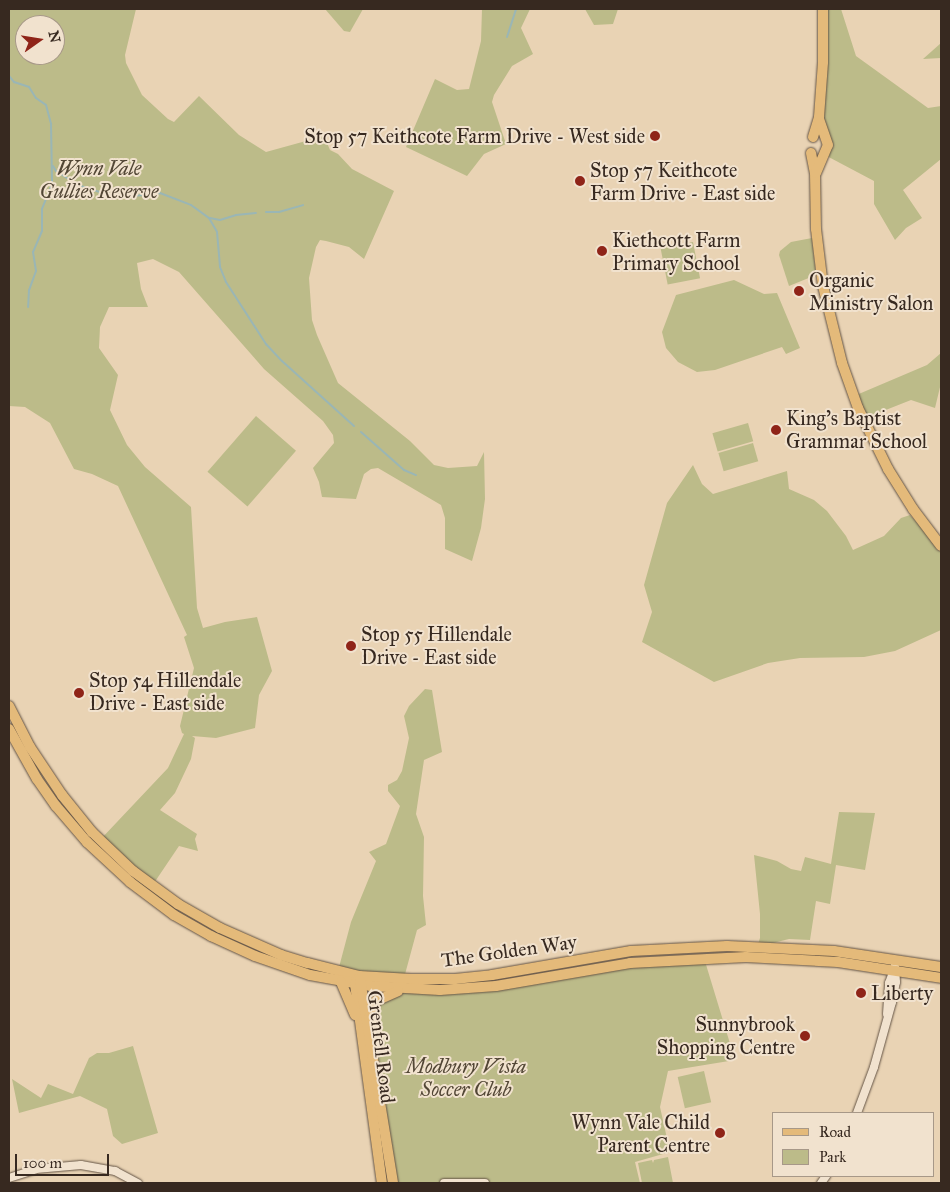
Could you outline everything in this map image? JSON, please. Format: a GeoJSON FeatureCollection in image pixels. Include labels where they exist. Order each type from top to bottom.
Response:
{"type":"FeatureCollection","features":[{"type":"Feature","properties":{"kind":"main road"},"geometry":{"type":"LineString","coordinates":[[823,9],[819,117],[808,146],[815,174],[816,229],[823,286],[842,364],[858,408],[888,469],[913,509],[941,546]]}},
{"type":"Feature","properties":{"kind":"main road"},"geometry":{"type":"LineString","coordinates":[[815,174],[828,145],[824,138],[819,117]]}},
{"type":"Feature","properties":{"kind":"main road"},"geometry":{"type":"LineString","coordinates":[[813,137],[819,136],[824,138]]}},
{"type":"Feature","properties":{"kind":"main road"},"geometry":{"type":"LineString","coordinates":[[811,153],[823,154]]}},
{"type":"Feature","properties":{"kind":"main road","name":"The Golden Way"},"geometry":{"type":"LineString","coordinates":[[9,706],[36,758],[69,805],[100,840],[142,878],[188,910],[241,938],[359,981],[403,989],[440,990],[484,987],[616,965],[704,958],[809,960],[941,966]]}},
{"type":"Feature","properties":{"kind":"main road","name":"The Golden Way"},"geometry":{"type":"LineString","coordinates":[[9,729],[43,788],[80,834],[114,868],[152,899],[197,928],[255,956],[298,971],[341,982],[468,978],[631,952],[712,946],[794,948],[895,965],[941,978]]}},
{"type":"Feature","properties":{"kind":"main road","name":"Grenfell Road"},"geometry":{"type":"LineString","coordinates":[[359,981],[368,1021],[393,1183]]}},
{"type":"Feature","properties":{"kind":"main road","name":"Grenfell Road"},"geometry":{"type":"LineString","coordinates":[[359,981],[362,1035],[382,1183]]}},
{"type":"Feature","properties":{"kind":"main road"},"geometry":{"type":"LineString","coordinates":[[341,982],[362,1035]]}},
{"type":"Feature","properties":{"kind":"main road"},"geometry":{"type":"LineString","coordinates":[[368,1021],[376,1001],[403,989]]}},
{"type":"Feature","properties":{"kind":"street"},"geometry":{"type":"LineString","coordinates":[[858,1112],[874,1068],[896,982],[895,965]]}},
{"type":"Feature","properties":{"kind":"street"},"geometry":{"type":"LineString","coordinates":[[9,1178],[36,1169],[81,1164],[115,1171],[138,1183]]}},
{"type":"Feature","properties":{"kind":"street"},"geometry":{"type":"LineString","coordinates":[[444,1183],[485,1183]]}},
{"type":"Feature","properties":{"kind":"green space","name":"Wynn Vale Gullies Reserve"},"geometry":{"type":"Polygon","coordinates":[[[9,9],[136,9],[125,55],[126,63],[142,95],[168,119],[174,122],[199,96],[239,135],[266,152],[324,136],[330,150],[338,154],[352,169],[394,191],[364,259],[349,247],[326,241],[320,240],[316,247],[309,278],[312,320],[317,335],[338,383],[410,441],[434,465],[448,468],[477,466],[484,452],[485,499],[481,528],[472,561],[445,549],[445,518],[441,505],[378,468],[371,469],[364,474],[356,499],[322,497],[319,482],[313,468],[334,443],[333,435],[323,421],[264,369],[179,272],[153,259],[137,263],[141,289],[148,307],[109,307],[100,327],[99,348],[118,375],[110,410],[127,445],[145,467],[191,507],[197,608],[203,628],[257,617],[272,671],[259,695],[255,728],[216,738],[192,736],[195,738],[191,759],[175,793],[160,810],[197,834],[195,839],[198,851],[179,846],[152,886],[100,840],[168,768],[184,734],[180,726],[194,668],[184,637],[187,635],[118,486],[92,474],[74,469],[50,423],[25,407],[9,406],[9,9]]]}},
{"type":"Feature","properties":{"kind":"green space"},"geometry":{"type":"Polygon","coordinates":[[[325,9],[363,9],[350,32],[344,31],[325,9]]]}},
{"type":"Feature","properties":{"kind":"green space"},"geometry":{"type":"Polygon","coordinates":[[[482,9],[530,9],[521,28],[533,54],[512,66],[494,95],[492,102],[506,144],[484,154],[467,176],[406,147],[435,79],[457,90],[469,89],[481,41],[482,9]]]}},
{"type":"Feature","properties":{"kind":"green space"},"geometry":{"type":"Polygon","coordinates":[[[585,9],[618,9],[613,24],[594,25],[585,9]]]}},
{"type":"Feature","properties":{"kind":"green space"},"geometry":{"type":"Polygon","coordinates":[[[823,9],[841,9],[856,56],[928,108],[941,106],[941,159],[903,190],[922,218],[906,228],[895,240],[874,204],[874,181],[823,154],[825,152],[819,117],[823,9]]]}},
{"type":"Feature","properties":{"kind":"green space"},"geometry":{"type":"Polygon","coordinates":[[[941,43],[941,58],[923,59],[941,43]]]}},
{"type":"Feature","properties":{"kind":"green space"},"geometry":{"type":"Polygon","coordinates":[[[812,238],[816,275],[789,286],[779,255],[780,251],[791,242],[812,238]]]}},
{"type":"Feature","properties":{"kind":"green space"},"geometry":{"type":"Polygon","coordinates":[[[693,242],[700,278],[668,285],[661,248],[693,242]]]}},
{"type":"Feature","properties":{"kind":"green space"},"geometry":{"type":"Polygon","coordinates":[[[734,280],[764,294],[777,293],[800,348],[786,354],[782,347],[715,370],[697,372],[678,362],[666,348],[662,332],[676,295],[734,280]]]}},
{"type":"Feature","properties":{"kind":"green space"},"geometry":{"type":"Polygon","coordinates":[[[941,353],[941,383],[935,408],[911,400],[863,419],[854,396],[927,365],[941,353]]]}},
{"type":"Feature","properties":{"kind":"green space"},"geometry":{"type":"Polygon","coordinates":[[[256,416],[296,451],[247,507],[207,472],[256,416]]]}},
{"type":"Feature","properties":{"kind":"green space"},"geometry":{"type":"Polygon","coordinates":[[[748,423],[753,441],[718,451],[712,433],[748,423]]]}},
{"type":"Feature","properties":{"kind":"green space"},"geometry":{"type":"Polygon","coordinates":[[[753,443],[758,461],[724,471],[718,453],[753,443]]]}},
{"type":"Feature","properties":{"kind":"green space"},"geometry":{"type":"Polygon","coordinates":[[[693,465],[702,484],[713,494],[787,471],[789,489],[814,500],[827,511],[846,536],[853,550],[884,536],[901,518],[910,515],[941,549],[941,630],[895,651],[864,657],[800,658],[768,663],[714,682],[642,642],[652,612],[644,585],[667,503],[693,465]]]}},
{"type":"Feature","properties":{"kind":"green space"},"geometry":{"type":"Polygon","coordinates":[[[425,689],[432,690],[442,752],[424,760],[416,814],[424,837],[423,896],[426,925],[417,930],[404,978],[338,971],[351,922],[376,861],[369,852],[386,844],[400,806],[388,791],[388,785],[397,780],[402,771],[409,738],[404,716],[409,706],[425,689]]]}},
{"type":"Feature","properties":{"kind":"green space"},"geometry":{"type":"Polygon","coordinates":[[[839,812],[875,813],[865,870],[836,865],[830,904],[816,901],[810,940],[789,939],[757,947],[760,938],[760,914],[754,855],[777,861],[791,869],[801,871],[805,857],[831,864],[839,812]]]}},
{"type":"Feature","properties":{"kind":"green space","name":"Modbury Vista Soccer Club"},"geometry":{"type":"Polygon","coordinates":[[[704,958],[735,1060],[668,1071],[660,1107],[670,1152],[635,1162],[640,1183],[393,1183],[368,1021],[373,1004],[406,990],[444,990],[704,958]]]}},
{"type":"Feature","properties":{"kind":"green space"},"geometry":{"type":"Polygon","coordinates":[[[133,1046],[158,1133],[122,1144],[113,1136],[107,1109],[80,1096],[19,1113],[12,1079],[41,1098],[48,1084],[73,1094],[89,1058],[97,1053],[109,1053],[133,1046]]]}},
{"type":"Feature","properties":{"kind":"green space"},"geometry":{"type":"Polygon","coordinates":[[[704,1071],[711,1102],[685,1108],[678,1077],[704,1071]]]}},
{"type":"Feature","properties":{"kind":"green space"},"geometry":{"type":"Polygon","coordinates":[[[668,1157],[673,1183],[642,1183],[638,1163],[652,1160],[653,1163],[654,1160],[668,1157]]]}},
{"type":"Feature","properties":{"kind":"waterway"},"geometry":{"type":"LineString","coordinates":[[507,37],[516,9]]}},
{"type":"Feature","properties":{"kind":"waterway"},"geometry":{"type":"LineString","coordinates":[[9,76],[14,82],[29,87],[36,98],[46,105],[51,124],[52,184],[42,209],[42,231],[33,252],[36,271],[29,290],[28,307]]}},
{"type":"Feature","properties":{"kind":"waterway"},"geometry":{"type":"LineString","coordinates":[[53,166],[56,171],[78,185],[103,193],[133,196],[160,193],[191,205],[209,218],[217,232],[220,267],[226,282],[266,344],[282,361],[354,426]]}},
{"type":"Feature","properties":{"kind":"waterway"},"geometry":{"type":"LineString","coordinates":[[266,212],[279,212],[303,205]]}},
{"type":"Feature","properties":{"kind":"waterway"},"geometry":{"type":"LineString","coordinates":[[210,218],[220,220],[236,215],[256,213]]}},
{"type":"Feature","properties":{"kind":"waterway"},"geometry":{"type":"LineString","coordinates":[[361,432],[404,470],[416,475]]}},
{"type":"Feature","properties":{"kind":"place","name":"Stop 57 Keithcote Farm Drive - West side"},"geometry":{"type":"Point","coordinates":[655,136]}},
{"type":"Feature","properties":{"kind":"place","name":"Stop 57 Keithcote Farm Drive - East side"},"geometry":{"type":"Point","coordinates":[580,181]}},
{"type":"Feature","properties":{"kind":"place","name":"Kiethcott Farm Primary School"},"geometry":{"type":"Point","coordinates":[602,251]}},
{"type":"Feature","properties":{"kind":"place","name":"Organic Ministry Salon"},"geometry":{"type":"Point","coordinates":[799,291]}},
{"type":"Feature","properties":{"kind":"place","name":"King's Baptist Grammar School"},"geometry":{"type":"Point","coordinates":[776,430]}},
{"type":"Feature","properties":{"kind":"place","name":"Stop 55 Hillendale Drive - East side"},"geometry":{"type":"Point","coordinates":[351,646]}},
{"type":"Feature","properties":{"kind":"place","name":"Stop 54 Hillendale Drive - East side"},"geometry":{"type":"Point","coordinates":[79,693]}},
{"type":"Feature","properties":{"kind":"place","name":"Liberty"},"geometry":{"type":"Point","coordinates":[861,993]}},
{"type":"Feature","properties":{"kind":"place","name":"Sunnybrook Shopping Centre"},"geometry":{"type":"Point","coordinates":[805,1036]}},
{"type":"Feature","properties":{"kind":"place","name":"Wynn Vale Child Parent Centre"},"geometry":{"type":"Point","coordinates":[720,1133]}}]}
